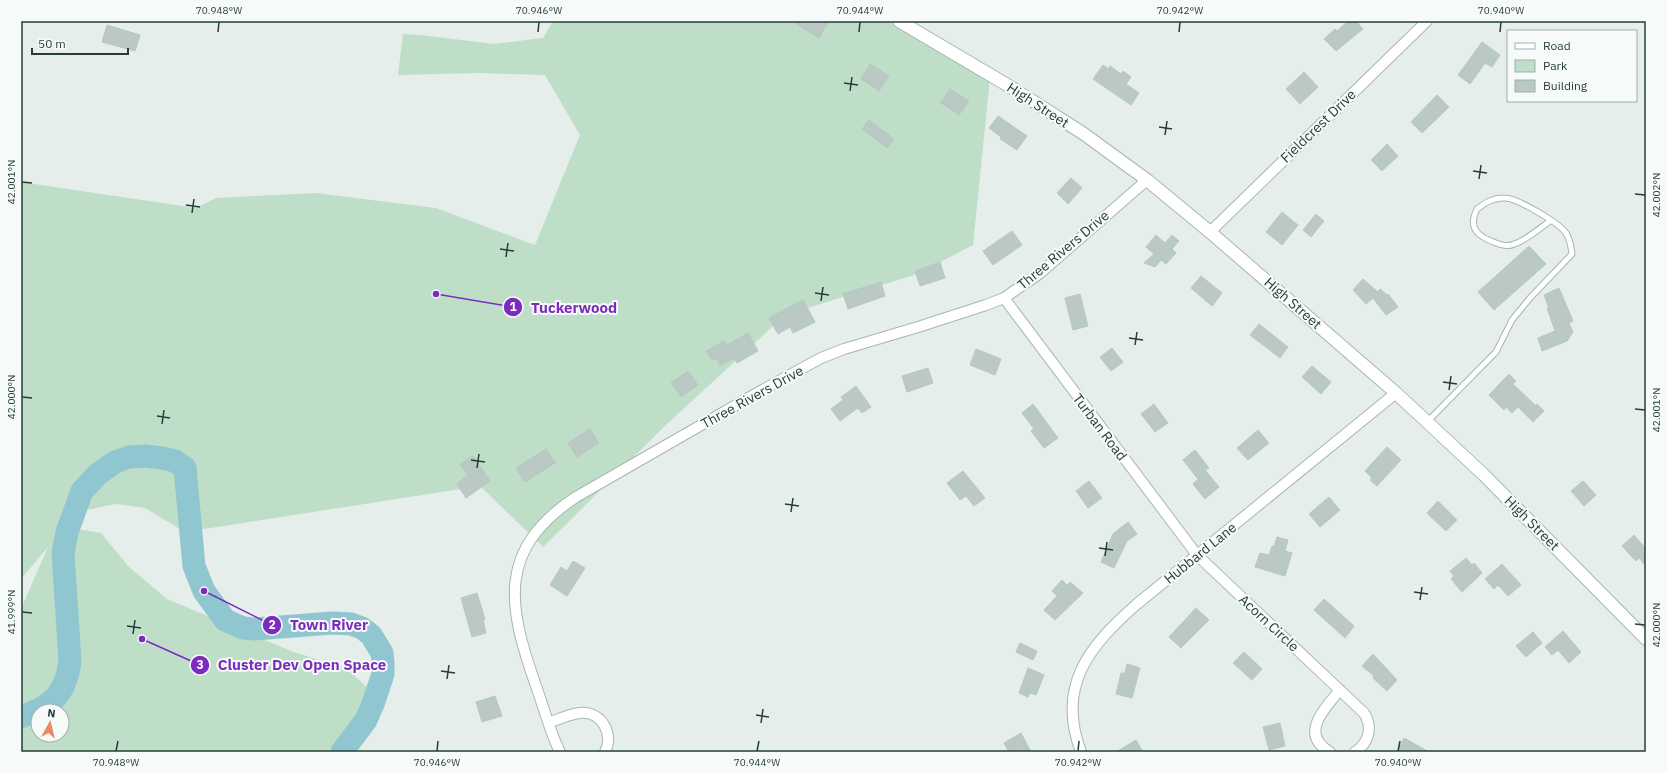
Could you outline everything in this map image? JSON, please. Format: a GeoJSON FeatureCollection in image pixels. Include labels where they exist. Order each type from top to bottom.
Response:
{"type":"FeatureCollection","features":[{"type":"Feature","properties":{"kind":"street","name":"High Street"},"geometry":{"type":"LineString","coordinates":[[899,21],[1034,102],[1084,134],[1147,180],[1210,232],[1396,392],[1484,475],[1646,639]]}},
{"type":"Feature","properties":{"kind":"street","name":"Fieldcrest Drive"},"geometry":{"type":"LineString","coordinates":[[1210,232],[1427,21]]}},
{"type":"Feature","properties":{"kind":"street","name":"Three Rivers Drive"},"geometry":{"type":"LineString","coordinates":[[560,752],[523,650],[516,620],[514,594],[515,581],[522,555],[534,534],[552,513],[583,493],[821,358],[844,349],[933,323],[1004,298],[1039,274],[1147,180]]}},
{"type":"Feature","properties":{"kind":"street","name":"Turban Road"},"geometry":{"type":"LineString","coordinates":[[1004,298],[1197,555]]}},
{"type":"Feature","properties":{"kind":"street","name":"Hubbard Lane"},"geometry":{"type":"LineString","coordinates":[[1081,752],[1074,729],[1072,701],[1078,674],[1084,662],[1111,628],[1197,555],[1396,392]]}},
{"type":"Feature","properties":{"kind":"street","name":"Acorn Circle"},"geometry":{"type":"LineString","coordinates":[[1197,555],[1364,713],[1369,728],[1367,740],[1360,749],[1355,752]]}},
{"type":"Feature","properties":{"kind":"street"},"geometry":{"type":"LineString","coordinates":[[1330,752],[1324,747],[1318,738],[1317,722],[1321,713],[1340,690]]}},
{"type":"Feature","properties":{"kind":"street"},"geometry":{"type":"LineString","coordinates":[[549,723],[580,713],[593,715],[603,723],[606,728],[609,741],[606,752]]}},
{"type":"Feature","properties":{"kind":"lane"},"geometry":{"type":"LineString","coordinates":[[1427,422],[1496,352],[1512,320],[1530,298],[1572,254],[1571,244],[1566,232],[1550,221],[1527,206],[1505,198],[1494,199],[1487,202],[1477,210],[1474,220],[1478,236],[1510,246],[1516,244],[1550,221]]}},
{"type":"Feature","properties":{"kind":"green space"},"geometry":{"type":"Polygon","coordinates":[[[553,21],[885,21],[918,31],[991,68],[973,245],[917,274],[785,315],[666,425],[543,547],[480,486],[185,532],[145,508],[115,504],[78,512],[65,527],[101,533],[128,566],[167,599],[291,651],[347,669],[380,699],[369,732],[352,752],[21,752],[21,609],[48,547],[21,579],[21,182],[196,208],[216,198],[315,193],[436,208],[535,245],[580,135],[545,75],[478,73],[398,75],[403,34],[494,44],[543,38],[553,21]]]}},
{"type":"Feature","properties":{"kind":"building"},"geometry":{"type":"Polygon","coordinates":[[[792,21],[829,21],[819,38],[792,21]]]}},
{"type":"Feature","properties":{"kind":"building"},"geometry":{"type":"Polygon","coordinates":[[[1348,21],[1356,21],[1363,29],[1336,51],[1324,39],[1335,29],[1337,31],[1348,21]]]}},
{"type":"Feature","properties":{"kind":"building"},"geometry":{"type":"Polygon","coordinates":[[[107,25],[140,35],[135,51],[102,42],[107,25]]]}},
{"type":"Feature","properties":{"kind":"building"},"geometry":{"type":"Polygon","coordinates":[[[1482,42],[1500,55],[1492,67],[1485,63],[1470,84],[1458,75],[1482,42]]]}},
{"type":"Feature","properties":{"kind":"building"},"geometry":{"type":"Polygon","coordinates":[[[870,64],[889,76],[879,91],[861,79],[870,64]]]}},
{"type":"Feature","properties":{"kind":"building"},"geometry":{"type":"Polygon","coordinates":[[[1103,65],[1109,69],[1110,66],[1121,74],[1123,71],[1131,77],[1126,84],[1139,93],[1131,105],[1093,79],[1103,65]]]}},
{"type":"Feature","properties":{"kind":"building"},"geometry":{"type":"Polygon","coordinates":[[[1304,72],[1318,87],[1300,104],[1286,89],[1304,72]]]}},
{"type":"Feature","properties":{"kind":"building"},"geometry":{"type":"Polygon","coordinates":[[[950,89],[969,101],[959,115],[941,103],[950,89]]]}},
{"type":"Feature","properties":{"kind":"building"},"geometry":{"type":"Polygon","coordinates":[[[1437,95],[1449,107],[1422,133],[1411,122],[1437,95]]]}},
{"type":"Feature","properties":{"kind":"building"},"geometry":{"type":"Polygon","coordinates":[[[998,116],[1027,136],[1017,150],[1000,139],[1001,137],[989,128],[998,116]]]}},
{"type":"Feature","properties":{"kind":"building"},"geometry":{"type":"Polygon","coordinates":[[[869,120],[894,139],[887,148],[862,129],[869,120]]]}},
{"type":"Feature","properties":{"kind":"building"},"geometry":{"type":"Polygon","coordinates":[[[1387,144],[1398,156],[1382,171],[1371,160],[1387,144]]]}},
{"type":"Feature","properties":{"kind":"building"},"geometry":{"type":"Polygon","coordinates":[[[1071,178],[1082,188],[1068,204],[1057,193],[1071,178]]]}},
{"type":"Feature","properties":{"kind":"building"},"geometry":{"type":"Polygon","coordinates":[[[1282,212],[1298,225],[1282,245],[1266,232],[1282,212]]]}},
{"type":"Feature","properties":{"kind":"building"},"geometry":{"type":"Polygon","coordinates":[[[1316,214],[1324,221],[1311,237],[1303,230],[1316,214]]]}},
{"type":"Feature","properties":{"kind":"building"},"geometry":{"type":"Polygon","coordinates":[[[1012,231],[1022,245],[993,265],[983,251],[1012,231]]]}},
{"type":"Feature","properties":{"kind":"building"},"geometry":{"type":"Polygon","coordinates":[[[1156,235],[1165,243],[1172,235],[1179,241],[1172,249],[1176,253],[1166,264],[1161,260],[1155,267],[1144,263],[1154,254],[1146,247],[1156,235]]]}},
{"type":"Feature","properties":{"kind":"building"},"geometry":{"type":"Polygon","coordinates":[[[1529,246],[1546,264],[1494,310],[1478,292],[1529,246]]]}},
{"type":"Feature","properties":{"kind":"building"},"geometry":{"type":"Polygon","coordinates":[[[940,262],[945,278],[920,286],[915,271],[940,262]]]}},
{"type":"Feature","properties":{"kind":"building"},"geometry":{"type":"Polygon","coordinates":[[[1201,276],[1222,293],[1212,306],[1191,288],[1201,276]]]}},
{"type":"Feature","properties":{"kind":"building"},"geometry":{"type":"Polygon","coordinates":[[[1363,279],[1378,292],[1380,289],[1387,295],[1388,294],[1398,307],[1386,315],[1373,298],[1366,304],[1353,290],[1363,279]]]}},
{"type":"Feature","properties":{"kind":"building"},"geometry":{"type":"Polygon","coordinates":[[[881,282],[885,296],[848,309],[843,294],[881,282]]]}},
{"type":"Feature","properties":{"kind":"building"},"geometry":{"type":"Polygon","coordinates":[[[1559,288],[1573,321],[1569,323],[1573,332],[1567,341],[1542,351],[1538,338],[1555,331],[1544,295],[1559,288]]]}},
{"type":"Feature","properties":{"kind":"building"},"geometry":{"type":"Polygon","coordinates":[[[1080,294],[1088,326],[1073,330],[1065,298],[1080,294]]]}},
{"type":"Feature","properties":{"kind":"building"},"geometry":{"type":"Polygon","coordinates":[[[803,300],[815,322],[793,333],[790,327],[778,334],[769,318],[803,300]]]}},
{"type":"Feature","properties":{"kind":"building"},"geometry":{"type":"Polygon","coordinates":[[[1259,324],[1288,347],[1280,358],[1250,335],[1259,324]]]}},
{"type":"Feature","properties":{"kind":"building"},"geometry":{"type":"Polygon","coordinates":[[[748,333],[758,351],[737,363],[734,358],[720,366],[716,358],[712,360],[706,351],[724,341],[727,345],[748,333]]]}},
{"type":"Feature","properties":{"kind":"building"},"geometry":{"type":"Polygon","coordinates":[[[1112,348],[1123,362],[1111,371],[1100,357],[1112,348]]]}},
{"type":"Feature","properties":{"kind":"building"},"geometry":{"type":"Polygon","coordinates":[[[976,349],[1001,359],[995,375],[970,365],[976,349]]]}},
{"type":"Feature","properties":{"kind":"building"},"geometry":{"type":"Polygon","coordinates":[[[1312,366],[1331,382],[1321,394],[1302,377],[1312,366]]]}},
{"type":"Feature","properties":{"kind":"building"},"geometry":{"type":"Polygon","coordinates":[[[928,368],[933,383],[907,392],[902,376],[928,368]]]}},
{"type":"Feature","properties":{"kind":"building"},"geometry":{"type":"Polygon","coordinates":[[[688,371],[698,385],[681,397],[671,383],[688,371]]]}},
{"type":"Feature","properties":{"kind":"building"},"geometry":{"type":"Polygon","coordinates":[[[1509,374],[1516,381],[1513,384],[1536,406],[1537,404],[1544,411],[1533,422],[1518,407],[1512,413],[1506,407],[1504,410],[1489,395],[1509,374]]]}},
{"type":"Feature","properties":{"kind":"building"},"geometry":{"type":"Polygon","coordinates":[[[856,386],[871,407],[862,413],[858,408],[840,421],[831,409],[843,400],[841,397],[856,386]]]}},
{"type":"Feature","properties":{"kind":"building"},"geometry":{"type":"Polygon","coordinates":[[[1033,404],[1058,438],[1044,448],[1031,431],[1034,429],[1022,413],[1033,404]]]}},
{"type":"Feature","properties":{"kind":"building"},"geometry":{"type":"Polygon","coordinates":[[[1154,404],[1168,423],[1155,432],[1141,414],[1154,404]]]}},
{"type":"Feature","properties":{"kind":"building"},"geometry":{"type":"Polygon","coordinates":[[[590,429],[599,443],[577,457],[568,443],[590,429]]]}},
{"type":"Feature","properties":{"kind":"building"},"geometry":{"type":"Polygon","coordinates":[[[1258,430],[1269,443],[1248,460],[1237,448],[1258,430]]]}},
{"type":"Feature","properties":{"kind":"building"},"geometry":{"type":"Polygon","coordinates":[[[1387,447],[1401,460],[1377,486],[1370,480],[1372,478],[1365,471],[1387,447]]]}},
{"type":"Feature","properties":{"kind":"building"},"geometry":{"type":"Polygon","coordinates":[[[546,449],[555,463],[525,482],[516,468],[546,449]]]}},
{"type":"Feature","properties":{"kind":"building"},"geometry":{"type":"Polygon","coordinates":[[[1195,450],[1209,468],[1205,470],[1219,487],[1205,499],[1193,484],[1198,479],[1183,460],[1195,450]]]}},
{"type":"Feature","properties":{"kind":"building"},"geometry":{"type":"Polygon","coordinates":[[[473,456],[490,481],[466,498],[457,484],[468,475],[460,464],[473,456]]]}},
{"type":"Feature","properties":{"kind":"building"},"geometry":{"type":"Polygon","coordinates":[[[963,471],[985,498],[974,506],[966,496],[960,500],[947,483],[963,471]]]}},
{"type":"Feature","properties":{"kind":"building"},"geometry":{"type":"Polygon","coordinates":[[[1089,481],[1102,498],[1088,508],[1076,491],[1089,481]]]}},
{"type":"Feature","properties":{"kind":"building"},"geometry":{"type":"Polygon","coordinates":[[[1583,481],[1596,495],[1584,506],[1571,491],[1583,481]]]}},
{"type":"Feature","properties":{"kind":"building"},"geometry":{"type":"Polygon","coordinates":[[[1329,497],[1340,510],[1320,527],[1309,514],[1329,497]]]}},
{"type":"Feature","properties":{"kind":"building"},"geometry":{"type":"Polygon","coordinates":[[[1438,501],[1457,520],[1446,531],[1427,513],[1438,501]]]}},
{"type":"Feature","properties":{"kind":"building"},"geometry":{"type":"Polygon","coordinates":[[[1128,522],[1137,534],[1127,541],[1114,568],[1101,562],[1113,534],[1128,522]]]}},
{"type":"Feature","properties":{"kind":"building"},"geometry":{"type":"Polygon","coordinates":[[[1634,535],[1646,549],[1646,566],[1639,558],[1636,561],[1622,546],[1634,535]]]}},
{"type":"Feature","properties":{"kind":"building"},"geometry":{"type":"Polygon","coordinates":[[[1277,537],[1288,540],[1285,551],[1292,553],[1285,576],[1255,567],[1260,553],[1269,555],[1272,546],[1274,547],[1277,537]]]}},
{"type":"Feature","properties":{"kind":"building"},"geometry":{"type":"Polygon","coordinates":[[[1466,558],[1472,565],[1474,563],[1482,573],[1462,592],[1451,579],[1454,576],[1450,571],[1466,558]]]}},
{"type":"Feature","properties":{"kind":"building"},"geometry":{"type":"Polygon","coordinates":[[[573,561],[585,568],[567,596],[550,585],[561,567],[567,571],[573,561]]]}},
{"type":"Feature","properties":{"kind":"building"},"geometry":{"type":"Polygon","coordinates":[[[1502,564],[1521,585],[1508,596],[1498,585],[1494,589],[1485,579],[1502,564]]]}},
{"type":"Feature","properties":{"kind":"building"},"geometry":{"type":"Polygon","coordinates":[[[1062,580],[1067,585],[1070,582],[1083,593],[1055,620],[1044,610],[1057,596],[1052,591],[1062,580]]]}},
{"type":"Feature","properties":{"kind":"building"},"geometry":{"type":"Polygon","coordinates":[[[477,593],[485,619],[483,620],[486,633],[472,637],[461,598],[477,593]]]}},
{"type":"Feature","properties":{"kind":"building"},"geometry":{"type":"Polygon","coordinates":[[[1324,599],[1354,626],[1345,638],[1314,610],[1324,599]]]}},
{"type":"Feature","properties":{"kind":"building"},"geometry":{"type":"Polygon","coordinates":[[[1196,608],[1209,620],[1181,648],[1169,637],[1196,608]]]}},
{"type":"Feature","properties":{"kind":"building"},"geometry":{"type":"Polygon","coordinates":[[[1563,631],[1581,652],[1569,663],[1558,650],[1552,655],[1545,647],[1563,631]]]}},
{"type":"Feature","properties":{"kind":"building"},"geometry":{"type":"Polygon","coordinates":[[[1533,632],[1542,643],[1526,657],[1516,646],[1533,632]]]}},
{"type":"Feature","properties":{"kind":"building"},"geometry":{"type":"Polygon","coordinates":[[[1020,643],[1037,651],[1033,660],[1016,652],[1020,643]]]}},
{"type":"Feature","properties":{"kind":"building"},"geometry":{"type":"Polygon","coordinates":[[[1244,652],[1262,669],[1252,680],[1233,663],[1244,652]]]}},
{"type":"Feature","properties":{"kind":"building"},"geometry":{"type":"Polygon","coordinates":[[[1373,654],[1397,680],[1387,691],[1373,678],[1374,676],[1362,666],[1373,654]]]}},
{"type":"Feature","properties":{"kind":"building"},"geometry":{"type":"Polygon","coordinates":[[[1127,664],[1140,668],[1132,698],[1116,694],[1121,673],[1125,673],[1127,664]]]}},
{"type":"Feature","properties":{"kind":"building"},"geometry":{"type":"Polygon","coordinates":[[[1028,668],[1044,675],[1036,695],[1030,693],[1028,697],[1019,693],[1028,668]]]}},
{"type":"Feature","properties":{"kind":"building"},"geometry":{"type":"Polygon","coordinates":[[[495,696],[502,716],[482,722],[476,702],[495,696]]]}},
{"type":"Feature","properties":{"kind":"building"},"geometry":{"type":"Polygon","coordinates":[[[1280,723],[1285,746],[1269,750],[1263,727],[1280,723]]]}},
{"type":"Feature","properties":{"kind":"building"},"geometry":{"type":"Polygon","coordinates":[[[1021,733],[1031,752],[1009,752],[1004,743],[1021,733]]]}},
{"type":"Feature","properties":{"kind":"building"},"geometry":{"type":"Polygon","coordinates":[[[1404,738],[1429,752],[1397,752],[1404,738]]]}},
{"type":"Feature","properties":{"kind":"building"},"geometry":{"type":"Polygon","coordinates":[[[1136,740],[1143,752],[1116,752],[1136,740]]]}},
{"type":"Feature","properties":{"kind":"waterway"},"geometry":{"type":"LineString","coordinates":[[21,717],[41,708],[56,697],[65,682],[68,672],[70,661],[63,553],[67,532],[82,491],[98,474],[115,462],[129,457],[145,456],[175,461],[185,468],[194,566],[204,591],[225,620],[243,628],[255,629],[332,623],[351,624],[362,628],[371,635],[382,653],[383,674],[366,720],[342,752]]}},
{"type":"Feature","properties":{"kind":"place","name":"Tuckerwood"},"geometry":{"type":"Point","coordinates":[436,294]}},
{"type":"Feature","properties":{"kind":"place","name":"Town River"},"geometry":{"type":"Point","coordinates":[204,591]}},
{"type":"Feature","properties":{"kind":"place","name":"Cluster Dev Open Space"},"geometry":{"type":"Point","coordinates":[142,639]}}]}
